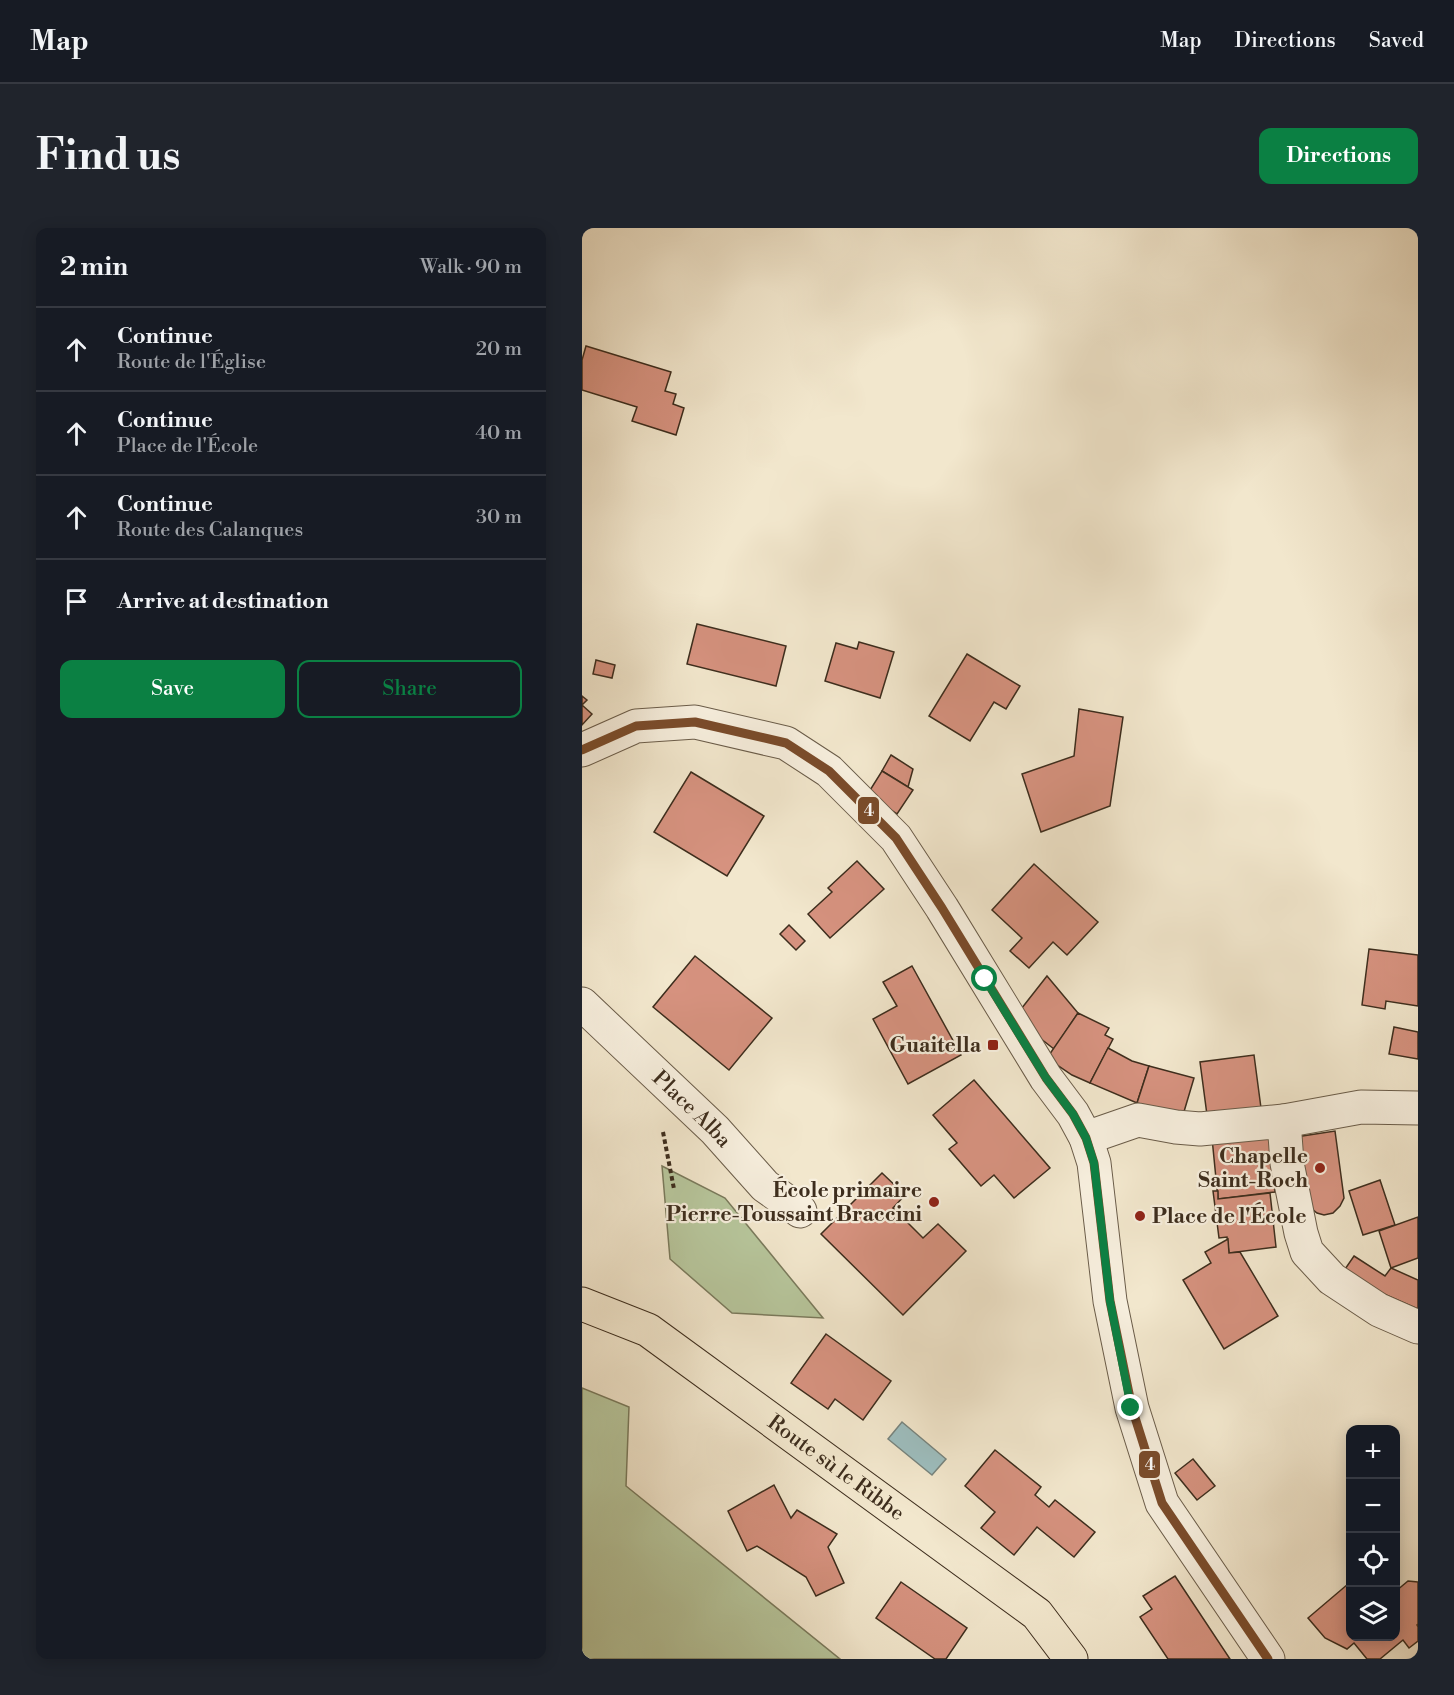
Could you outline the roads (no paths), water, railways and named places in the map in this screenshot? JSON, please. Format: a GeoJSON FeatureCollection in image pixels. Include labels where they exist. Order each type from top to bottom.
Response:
{"type":"FeatureCollection","features":[{"type":"Feature","properties":{"kind":"main road","name":"Route sù le Ribbe"},"geometry":{"type":"LineString","coordinates":[[582,1304],[648,1330],[1037,1614],[1071,1659]]}},
{"type":"Feature","properties":{"kind":"street"},"geometry":{"type":"LineString","coordinates":[[582,750],[636,726],[695,722],[786,743],[829,771],[896,838],[942,908],[1046,1078],[1073,1114],[1086,1138],[1094,1163],[1110,1301],[1131,1408],[1162,1503],[1268,1659]]}},
{"type":"Feature","properties":{"kind":"street","name":"Place Alba"},"geometry":{"type":"LineString","coordinates":[[582,1004],[715,1130],[765,1186],[800,1212]]}},
{"type":"Feature","properties":{"kind":"street"},"geometry":{"type":"LineString","coordinates":[[1086,1138],[1138,1120],[1200,1129],[1284,1121],[1361,1107],[1418,1108]]}},
{"type":"Feature","properties":{"kind":"street"},"geometry":{"type":"LineString","coordinates":[[1284,1121],[1287,1163],[1307,1252],[1332,1279],[1379,1310],[1418,1327]]}},
{"type":"Feature","properties":{"kind":"water"},"geometry":{"type":"Polygon","coordinates":[[[902,1422],[946,1459],[932,1475],[888,1439],[902,1422]]]}},
{"type":"Feature","properties":{"kind":"place","name":"Guaitella"},"geometry":{"type":"Point","coordinates":[993,1045]}},
{"type":"Feature","properties":{"kind":"place","name":"Chapelle Saint-Roch"},"geometry":{"type":"Point","coordinates":[1320,1168]}},
{"type":"Feature","properties":{"kind":"place","name":"École primaire Pierre-Toussaint Braccini"},"geometry":{"type":"Point","coordinates":[934,1202]}},
{"type":"Feature","properties":{"kind":"place","name":"Place de l'École"},"geometry":{"type":"Point","coordinates":[1140,1216]}}]}
